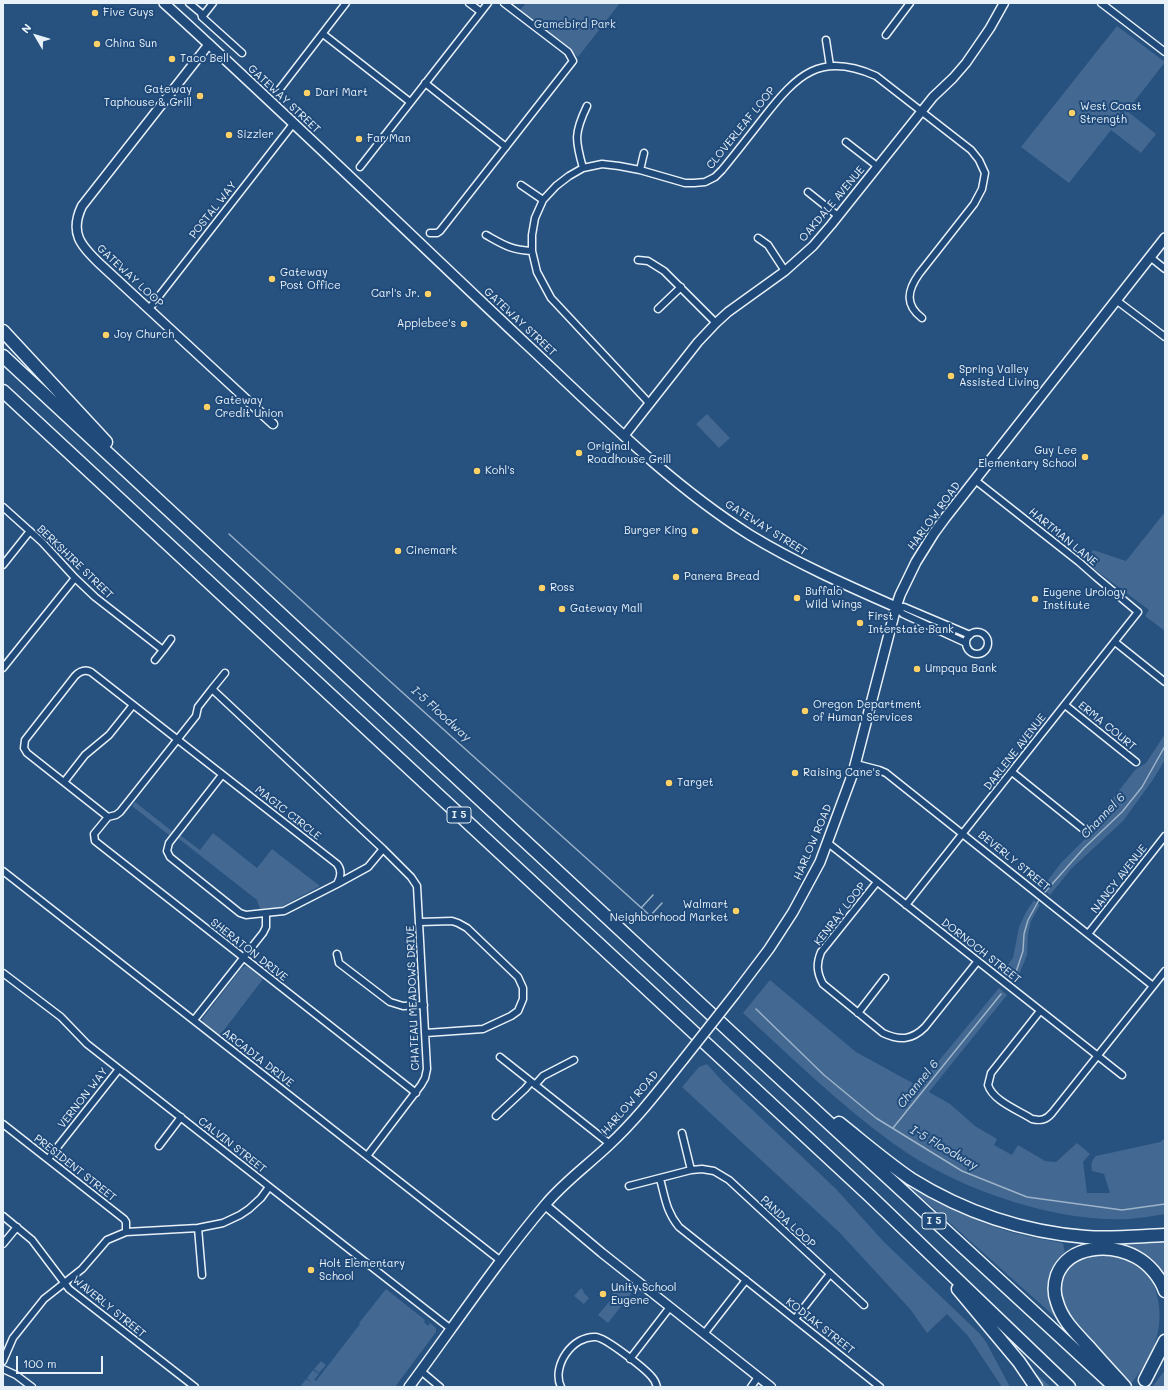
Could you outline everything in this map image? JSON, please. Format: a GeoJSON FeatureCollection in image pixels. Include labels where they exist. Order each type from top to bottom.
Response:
{"type":"FeatureCollection","features":[{"type":"Feature","properties":{"kind":"highway"},"geometry":{"type":"LineString","coordinates":[[3,331],[106,442],[134,478]]}},
{"type":"Feature","properties":{"kind":"highway","name":"I 5"},"geometry":{"type":"LineString","coordinates":[[3,356],[754,1054],[1115,1387]]}},
{"type":"Feature","properties":{"kind":"highway","name":"I 5"},"geometry":{"type":"LineString","coordinates":[[3,392],[916,1239],[1069,1387]]}},
{"type":"Feature","properties":{"kind":"highway"},"geometry":{"type":"LineString","coordinates":[[754,1054],[890,1164],[912,1179],[968,1208],[994,1219],[1024,1227],[1065,1235],[1106,1238],[1164,1235]]}},
{"type":"Feature","properties":{"kind":"highway"},"geometry":{"type":"LineString","coordinates":[[916,1239],[1019,1362],[1036,1387]]}},
{"type":"Feature","properties":{"kind":"highway"},"geometry":{"type":"LineString","coordinates":[[1125,1387],[1068,1324],[1056,1302],[1055,1282],[1058,1274],[1065,1263],[1073,1256],[1082,1252],[1095,1249],[1114,1250],[1126,1253],[1144,1263],[1153,1271],[1165,1291]]}},
{"type":"Feature","properties":{"kind":"highway"},"geometry":{"type":"LineString","coordinates":[[1143,1383],[1165,1341]]}},
{"type":"Feature","properties":{"kind":"highway"},"geometry":{"type":"LineString","coordinates":[[1143,1383],[1165,1356]]}},
{"type":"Feature","properties":{"kind":"main road","name":"GATEWAY STREET"},"geometry":{"type":"LineString","coordinates":[[164,3],[352,178],[463,285],[624,436],[689,492],[748,534],[805,566],[896,607]]}},
{"type":"Feature","properties":{"kind":"main road","name":"HARLOW ROAD"},"geometry":{"type":"LineString","coordinates":[[409,1387],[501,1260],[545,1205],[560,1189],[610,1144],[643,1110],[769,949],[812,879],[828,842],[856,764],[896,607],[909,576],[924,549],[938,528],[975,480],[1165,238]]}},
{"type":"Feature","properties":{"kind":"street"},"geometry":{"type":"LineString","coordinates":[[189,3],[242,54]]}},
{"type":"Feature","properties":{"kind":"street"},"geometry":{"type":"LineString","coordinates":[[202,17],[213,3]]}},
{"type":"Feature","properties":{"kind":"street"},"geometry":{"type":"LineString","coordinates":[[279,90],[344,5],[337,3]]}},
{"type":"Feature","properties":{"kind":"street"},"geometry":{"type":"LineString","coordinates":[[469,3],[481,12]]}},
{"type":"Feature","properties":{"kind":"street"},"geometry":{"type":"LineString","coordinates":[[360,167],[488,3]]}},
{"type":"Feature","properties":{"kind":"street"},"geometry":{"type":"LineString","coordinates":[[430,233],[437,233],[440,230],[573,60],[568,52],[504,3]]}},
{"type":"Feature","properties":{"kind":"street"},"geometry":{"type":"LineString","coordinates":[[886,35],[910,3]]}},
{"type":"Feature","properties":{"kind":"street","name":"OAKDALE AVENUE"},"geometry":{"type":"LineString","coordinates":[[624,436],[698,342],[716,323],[728,312],[785,271],[813,246],[921,110],[966,63],[990,28],[1004,3]]}},
{"type":"Feature","properties":{"kind":"street"},"geometry":{"type":"LineString","coordinates":[[1101,3],[1165,52]]}},
{"type":"Feature","properties":{"kind":"street"},"geometry":{"type":"LineString","coordinates":[[322,34],[410,102]]}},
{"type":"Feature","properties":{"kind":"street"},"geometry":{"type":"LineString","coordinates":[[826,40],[830,66]]}},
{"type":"Feature","properties":{"kind":"street","name":"GATEWAY LOOP"},"geometry":{"type":"LineString","coordinates":[[209,44],[82,206],[78,215],[79,239],[83,246],[100,264],[273,424]]}},
{"type":"Feature","properties":{"kind":"street","name":"CLOVERLEAF LOOP"},"geometry":{"type":"LineString","coordinates":[[650,404],[551,298],[537,272],[532,251],[532,235],[535,218],[544,200],[556,186],[569,176],[584,168],[602,164],[640,170],[685,183],[706,182],[715,177],[722,170],[784,92],[792,84],[811,71],[830,66],[846,66],[861,69],[876,76],[971,150],[979,160],[985,173],[982,189],[974,204],[913,283],[910,291],[910,303],[915,312],[922,318]]}},
{"type":"Feature","properties":{"kind":"street"},"geometry":{"type":"LineString","coordinates":[[425,82],[506,147]]}},
{"type":"Feature","properties":{"kind":"street"},"geometry":{"type":"LineString","coordinates":[[584,168],[578,149],[576,134],[579,122],[586,106]]}},
{"type":"Feature","properties":{"kind":"street","name":"POSTAL WAY"},"geometry":{"type":"LineString","coordinates":[[149,309],[293,124]]}},
{"type":"Feature","properties":{"kind":"street"},"geometry":{"type":"LineString","coordinates":[[846,142],[877,166]]}},
{"type":"Feature","properties":{"kind":"street"},"geometry":{"type":"LineString","coordinates":[[640,170],[644,153]]}},
{"type":"Feature","properties":{"kind":"street"},"geometry":{"type":"LineString","coordinates":[[521,185],[544,200]]}},
{"type":"Feature","properties":{"kind":"street"},"geometry":{"type":"LineString","coordinates":[[808,192],[838,216]]}},
{"type":"Feature","properties":{"kind":"street"},"geometry":{"type":"LineString","coordinates":[[486,235],[508,248],[532,251]]}},
{"type":"Feature","properties":{"kind":"street"},"geometry":{"type":"LineString","coordinates":[[758,238],[768,245],[785,271]]}},
{"type":"Feature","properties":{"kind":"street"},"geometry":{"type":"LineString","coordinates":[[1150,257],[1165,269]]}},
{"type":"Feature","properties":{"kind":"street"},"geometry":{"type":"LineString","coordinates":[[638,260],[648,261],[664,271],[716,323]]}},
{"type":"Feature","properties":{"kind":"street"},"geometry":{"type":"LineString","coordinates":[[658,309],[681,287]]}},
{"type":"Feature","properties":{"kind":"street"},"geometry":{"type":"LineString","coordinates":[[1116,300],[1165,338]]}},
{"type":"Feature","properties":{"kind":"street","name":"HARTMAN LANE"},"geometry":{"type":"LineString","coordinates":[[975,480],[1080,562],[1138,612]]}},
{"type":"Feature","properties":{"kind":"street","name":"BERKSHIRE STREET"},"geometry":{"type":"LineString","coordinates":[[3,507],[30,531],[75,578],[104,604],[163,650]]}},
{"type":"Feature","properties":{"kind":"street"},"geometry":{"type":"LineString","coordinates":[[3,565],[30,531]]}},
{"type":"Feature","properties":{"kind":"street"},"geometry":{"type":"LineString","coordinates":[[3,668],[75,578]]}},
{"type":"Feature","properties":{"kind":"street","name":"GATEWAY STREET"},"geometry":{"type":"LineString","coordinates":[[896,607],[904,608],[970,635]]}},
{"type":"Feature","properties":{"kind":"street","name":"GATEWAY STREET"},"geometry":{"type":"LineString","coordinates":[[896,607],[904,614],[966,643]]}},
{"type":"Feature","properties":{"kind":"street","name":"DARLENE AVENUE"},"geometry":{"type":"LineString","coordinates":[[906,904],[1138,612]]}},
{"type":"Feature","properties":{"kind":"street"},"geometry":{"type":"LineString","coordinates":[[977,633],[985,636],[987,640],[987,648],[976,654],[969,651],[966,643],[970,635],[977,633]]}},
{"type":"Feature","properties":{"kind":"street"},"geometry":{"type":"LineString","coordinates":[[155,660],[171,639]]}},
{"type":"Feature","properties":{"kind":"street"},"geometry":{"type":"LineString","coordinates":[[1115,642],[1165,682]]}},
{"type":"Feature","properties":{"kind":"street","name":"MAGIC CIRCLE"},"geometry":{"type":"LineString","coordinates":[[64,782],[27,753],[24,745],[25,740],[78,674],[85,670],[91,672],[337,864],[341,876],[337,884]]}},
{"type":"Feature","properties":{"kind":"street","name":"SHERATON DRIVE"},"geometry":{"type":"LineString","coordinates":[[225,673],[198,707],[196,716],[120,812],[116,815],[108,817],[94,834],[95,841],[416,1093]]}},
{"type":"Feature","properties":{"kind":"street","name":"CHATEAU MEADOWS DRIVE"},"geometry":{"type":"LineString","coordinates":[[212,690],[383,849],[406,872],[417,886],[426,1033],[426,1073],[422,1085],[367,1156]]}},
{"type":"Feature","properties":{"kind":"street"},"geometry":{"type":"LineString","coordinates":[[108,817],[64,782],[85,755],[110,734],[133,705]]}},
{"type":"Feature","properties":{"kind":"street","name":"ERMA COURT"},"geometry":{"type":"LineString","coordinates":[[1065,705],[1136,762]]}},
{"type":"Feature","properties":{"kind":"street","name":"BEVERLY STREET"},"geometry":{"type":"LineString","coordinates":[[856,764],[886,773],[1153,986]]}},
{"type":"Feature","properties":{"kind":"street"},"geometry":{"type":"LineString","coordinates":[[1012,772],[1083,829]]}},
{"type":"Feature","properties":{"kind":"street"},"geometry":{"type":"LineString","coordinates":[[222,775],[171,840],[167,851],[171,858],[240,913],[246,915],[286,910],[368,868],[383,849]]}},
{"type":"Feature","properties":{"kind":"street","name":"NANCY AVENUE"},"geometry":{"type":"LineString","coordinates":[[1088,934],[1165,836]]}},
{"type":"Feature","properties":{"kind":"street","name":"DORNOCH STREET"},"geometry":{"type":"LineString","coordinates":[[828,842],[1122,1076]]}},
{"type":"Feature","properties":{"kind":"street","name":"ARCADIA DRIVE"},"geometry":{"type":"LineString","coordinates":[[3,871],[501,1260]]}},
{"type":"Feature","properties":{"kind":"street","name":"KENRAY LOOP"},"geometry":{"type":"LineString","coordinates":[[877,882],[821,952],[818,960],[819,977],[823,984],[858,1013],[883,1033],[893,1037],[902,1038],[912,1036],[919,1033],[925,1027],[977,962]]}},
{"type":"Feature","properties":{"kind":"street"},"geometry":{"type":"LineString","coordinates":[[194,1020],[265,929],[266,913]]}},
{"type":"Feature","properties":{"kind":"street"},"geometry":{"type":"LineString","coordinates":[[420,922],[458,922],[518,977],[524,991],[522,1003],[518,1011],[488,1028],[426,1033]]}},
{"type":"Feature","properties":{"kind":"street"},"geometry":{"type":"LineString","coordinates":[[337,954],[339,963],[387,1000],[403,1006],[424,1005]]}},
{"type":"Feature","properties":{"kind":"street"},"geometry":{"type":"LineString","coordinates":[[1040,1011],[991,1073],[988,1085],[993,1095],[1032,1119],[1042,1120],[1048,1118],[1165,971]]}},
{"type":"Feature","properties":{"kind":"street","name":"CALVIN STREET"},"geometry":{"type":"LineString","coordinates":[[4,974],[60,1017],[81,1038],[119,1069],[451,1329]]}},
{"type":"Feature","properties":{"kind":"street"},"geometry":{"type":"LineString","coordinates":[[858,1013],[885,978]]}},
{"type":"Feature","properties":{"kind":"street"},"geometry":{"type":"LineString","coordinates":[[500,1057],[610,1144]]}},
{"type":"Feature","properties":{"kind":"street"},"geometry":{"type":"LineString","coordinates":[[496,1116],[533,1083],[543,1076],[574,1060]]}},
{"type":"Feature","properties":{"kind":"street","name":"VERNON WAY"},"geometry":{"type":"LineString","coordinates":[[48,1159],[119,1069]]}},
{"type":"Feature","properties":{"kind":"street"},"geometry":{"type":"LineString","coordinates":[[159,1146],[181,1117]]}},
{"type":"Feature","properties":{"kind":"street","name":"PRESIDENT STREET"},"geometry":{"type":"LineString","coordinates":[[3,1124],[124,1219],[126,1222],[126,1232]]}},
{"type":"Feature","properties":{"kind":"street"},"geometry":{"type":"LineString","coordinates":[[682,1133],[691,1170]]}},
{"type":"Feature","properties":{"kind":"street","name":"PANDA LOOP"},"geometry":{"type":"LineString","coordinates":[[629,1186],[691,1170],[709,1170],[724,1176],[864,1305]]}},
{"type":"Feature","properties":{"kind":"street","name":"KODIAK STREET"},"geometry":{"type":"LineString","coordinates":[[660,1179],[667,1208],[679,1227],[880,1387]]}},
{"type":"Feature","properties":{"kind":"street"},"geometry":{"type":"LineString","coordinates":[[3,1361],[13,1338],[41,1302],[51,1292],[82,1269],[107,1240],[126,1232],[198,1228],[223,1223],[240,1215],[257,1202],[269,1187]]}},
{"type":"Feature","properties":{"kind":"street"},"geometry":{"type":"LineString","coordinates":[[545,1205],[602,1253],[771,1387]]}},
{"type":"Feature","properties":{"kind":"street","name":"WAVERLY STREET"},"geometry":{"type":"LineString","coordinates":[[3,1216],[35,1243],[69,1289],[195,1387]]}},
{"type":"Feature","properties":{"kind":"street"},"geometry":{"type":"LineString","coordinates":[[3,1244],[16,1227]]}},
{"type":"Feature","properties":{"kind":"street"},"geometry":{"type":"LineString","coordinates":[[198,1228],[202,1275]]}},
{"type":"Feature","properties":{"kind":"street"},"geometry":{"type":"LineString","coordinates":[[795,1319],[830,1274]]}},
{"type":"Feature","properties":{"kind":"street"},"geometry":{"type":"LineString","coordinates":[[704,1334],[746,1280]]}},
{"type":"Feature","properties":{"kind":"street"},"geometry":{"type":"LineString","coordinates":[[630,1359],[670,1307]]}},
{"type":"Feature","properties":{"kind":"street"},"geometry":{"type":"LineString","coordinates":[[561,1387],[558,1378],[561,1362],[574,1345],[580,1340],[591,1337],[601,1338],[630,1359],[654,1379],[657,1387]]}},
{"type":"Feature","properties":{"kind":"street"},"geometry":{"type":"LineString","coordinates":[[3,1369],[16,1375],[32,1387]]}},
{"type":"Feature","properties":{"kind":"street"},"geometry":{"type":"LineString","coordinates":[[420,1371],[440,1387]]}},
{"type":"Feature","properties":{"kind":"street"},"geometry":{"type":"LineString","coordinates":[[751,1387],[758,1377]]}},
{"type":"Feature","properties":{"kind":"green space","name":"Gamebird Park"},"geometry":{"type":"Polygon","coordinates":[[[526,3],[620,3],[578,57],[520,10],[526,3]]]}},
{"type":"Feature","properties":{"kind":"green space"},"geometry":{"type":"Polygon","coordinates":[[[1117,26],[1165,62],[1127,111],[1156,134],[1141,153],[1111,130],[1069,183],[1021,147],[1117,26]]]}},
{"type":"Feature","properties":{"kind":"green space"},"geometry":{"type":"Polygon","coordinates":[[[707,414],[730,438],[719,448],[696,424],[707,414]]]}},
{"type":"Feature","properties":{"kind":"green space"},"geometry":{"type":"Polygon","coordinates":[[[1165,512],[1165,631],[1145,616],[1149,610],[1085,562],[1093,550],[1126,561],[1165,512]]]}},
{"type":"Feature","properties":{"kind":"green space"},"geometry":{"type":"Polygon","coordinates":[[[1165,734],[1165,760],[1152,781],[1123,821],[1071,869],[1050,895],[1042,888],[1061,863],[1086,838],[1090,827],[1136,769],[1146,763],[1165,734]]]}},
{"type":"Feature","properties":{"kind":"green space"},"geometry":{"type":"Polygon","coordinates":[[[135,802],[172,831],[169,835],[132,806],[135,802]]]}},
{"type":"Feature","properties":{"kind":"green space"},"geometry":{"type":"Polygon","coordinates":[[[213,833],[257,868],[272,849],[320,886],[281,907],[260,909],[257,900],[178,838],[180,835],[200,850],[213,833]]]}},
{"type":"Feature","properties":{"kind":"green space"},"geometry":{"type":"Polygon","coordinates":[[[1034,900],[1040,905],[1031,921],[1028,934],[1027,955],[1016,982],[1003,971],[1013,958],[1019,927],[1034,900]]]}},
{"type":"Feature","properties":{"kind":"green space"},"geometry":{"type":"Polygon","coordinates":[[[245,966],[263,979],[221,1034],[217,1035],[204,1024],[202,1019],[241,969],[245,966]]]}},
{"type":"Feature","properties":{"kind":"green space"},"geometry":{"type":"Polygon","coordinates":[[[770,980],[856,1052],[918,1086],[999,988],[1007,995],[929,1092],[950,1104],[975,1126],[997,1139],[994,1145],[1012,1155],[1018,1145],[1045,1161],[1056,1162],[1077,1143],[1090,1154],[1083,1162],[1087,1193],[1110,1193],[1104,1174],[1092,1171],[1093,1159],[1096,1156],[1160,1142],[1164,1139],[1165,1135],[1165,1214],[1129,1219],[1100,1219],[1038,1209],[1006,1200],[975,1188],[918,1160],[874,1129],[817,1081],[743,1013],[770,980]]]}},
{"type":"Feature","properties":{"kind":"green space"},"geometry":{"type":"Polygon","coordinates":[[[707,1064],[723,1082],[836,1189],[884,1242],[980,1334],[986,1342],[1010,1387],[1002,1387],[968,1336],[947,1314],[927,1333],[910,1309],[839,1232],[682,1087],[699,1067],[707,1064]]]}},
{"type":"Feature","properties":{"kind":"green space"},"geometry":{"type":"Polygon","coordinates":[[[903,1181],[943,1204],[985,1223],[1014,1233],[1063,1243],[1065,1253],[1054,1265],[1048,1284],[1049,1298],[1055,1317],[903,1181]]]}},
{"type":"Feature","properties":{"kind":"green space"},"geometry":{"type":"Polygon","coordinates":[[[1165,1242],[1165,1274],[1152,1259],[1123,1245],[1165,1242]]]}},
{"type":"Feature","properties":{"kind":"green space"},"geometry":{"type":"Polygon","coordinates":[[[1105,1252],[1135,1262],[1153,1283],[1157,1297],[1159,1324],[1157,1337],[1147,1361],[1130,1385],[1070,1319],[1062,1305],[1059,1283],[1062,1273],[1078,1258],[1105,1252]]]}},
{"type":"Feature","properties":{"kind":"green space"},"geometry":{"type":"Polygon","coordinates":[[[623,1284],[633,1291],[608,1323],[598,1315],[614,1296],[612,1294],[623,1284]]]}},
{"type":"Feature","properties":{"kind":"green space"},"geometry":{"type":"Polygon","coordinates":[[[581,1288],[589,1298],[584,1304],[574,1296],[581,1288]]]}},
{"type":"Feature","properties":{"kind":"green space"},"geometry":{"type":"Polygon","coordinates":[[[386,1289],[425,1320],[424,1322],[428,1326],[430,1323],[436,1328],[436,1332],[395,1387],[300,1387],[306,1379],[312,1383],[307,1378],[313,1370],[319,1374],[314,1380],[316,1381],[386,1289]]]}},
{"type":"Feature","properties":{"kind":"green space"},"geometry":{"type":"Polygon","coordinates":[[[321,1361],[326,1365],[319,1373],[314,1369],[321,1361]]]}},
{"type":"Feature","properties":{"kind":"green space"},"geometry":{"type":"Polygon","coordinates":[[[1032,1370],[1051,1387],[1044,1387],[1032,1370]]]}},
{"type":"Feature","properties":{"kind":"green space"},"geometry":{"type":"Polygon","coordinates":[[[1165,1370],[1165,1387],[1152,1387],[1165,1370]]]}},
{"type":"Feature","properties":{"kind":"waterway","name":"I-5 Floodway"},"geometry":{"type":"LineString","coordinates":[[229,534],[656,921]]}},
{"type":"Feature","properties":{"kind":"waterway","name":"Channel 6"},"geometry":{"type":"LineString","coordinates":[[1045,892],[1084,848],[1122,812],[1142,787],[1165,746]]}},
{"type":"Feature","properties":{"kind":"waterway","name":"I-5 Floodway"},"geometry":{"type":"LineString","coordinates":[[642,907],[653,895]]}},
{"type":"Feature","properties":{"kind":"waterway","name":"Channel 6"},"geometry":{"type":"LineString","coordinates":[[1015,975],[1023,951],[1024,934],[1028,920],[1039,900]]}},
{"type":"Feature","properties":{"kind":"waterway","name":"I-5 Floodway"},"geometry":{"type":"LineString","coordinates":[[651,915],[662,903]]}},
{"type":"Feature","properties":{"kind":"waterway","name":"Channel 6"},"geometry":{"type":"LineString","coordinates":[[893,1128],[1001,994]]}},
{"type":"Feature","properties":{"kind":"waterway","name":"I-5 Floodway"},"geometry":{"type":"LineString","coordinates":[[756,1009],[824,1075],[876,1118],[962,1171],[1027,1197],[1122,1210],[1165,1204]]}},
{"type":"Feature","properties":{"kind":"place","name":"Five Guys"},"geometry":{"type":"Point","coordinates":[95,13]}},
{"type":"Feature","properties":{"kind":"place","name":"China Sun"},"geometry":{"type":"Point","coordinates":[97,44]}},
{"type":"Feature","properties":{"kind":"place","name":"Taco Bell"},"geometry":{"type":"Point","coordinates":[172,59]}},
{"type":"Feature","properties":{"kind":"place","name":"Dari Mart"},"geometry":{"type":"Point","coordinates":[307,93]}},
{"type":"Feature","properties":{"kind":"place","name":"Gateway Taphouse & Grill"},"geometry":{"type":"Point","coordinates":[200,96]}},
{"type":"Feature","properties":{"kind":"place","name":"West Coast Strength"},"geometry":{"type":"Point","coordinates":[1072,113]}},
{"type":"Feature","properties":{"kind":"place","name":"Sizzler"},"geometry":{"type":"Point","coordinates":[229,135]}},
{"type":"Feature","properties":{"kind":"place","name":"Far Man"},"geometry":{"type":"Point","coordinates":[359,139]}},
{"type":"Feature","properties":{"kind":"place","name":"Gateway Post Office"},"geometry":{"type":"Point","coordinates":[272,279]}},
{"type":"Feature","properties":{"kind":"place","name":"Carl's Jr."},"geometry":{"type":"Point","coordinates":[428,294]}},
{"type":"Feature","properties":{"kind":"place","name":"Applebee's"},"geometry":{"type":"Point","coordinates":[464,324]}},
{"type":"Feature","properties":{"kind":"place","name":"Joy Church"},"geometry":{"type":"Point","coordinates":[106,335]}},
{"type":"Feature","properties":{"kind":"place","name":"Spring Valley Assisted Living"},"geometry":{"type":"Point","coordinates":[951,376]}},
{"type":"Feature","properties":{"kind":"place","name":"Gateway Credit Union"},"geometry":{"type":"Point","coordinates":[207,407]}},
{"type":"Feature","properties":{"kind":"place","name":"Original Roadhouse Grill"},"geometry":{"type":"Point","coordinates":[579,453]}},
{"type":"Feature","properties":{"kind":"place","name":"Guy Lee Elementary School"},"geometry":{"type":"Point","coordinates":[1085,457]}},
{"type":"Feature","properties":{"kind":"place","name":"Kohl's"},"geometry":{"type":"Point","coordinates":[477,471]}},
{"type":"Feature","properties":{"kind":"place","name":"Burger King"},"geometry":{"type":"Point","coordinates":[695,531]}},
{"type":"Feature","properties":{"kind":"place","name":"Cinemark"},"geometry":{"type":"Point","coordinates":[398,551]}},
{"type":"Feature","properties":{"kind":"place","name":"Panera Bread"},"geometry":{"type":"Point","coordinates":[676,577]}},
{"type":"Feature","properties":{"kind":"place","name":"Ross"},"geometry":{"type":"Point","coordinates":[542,588]}},
{"type":"Feature","properties":{"kind":"place","name":"Buffalo Wild Wings"},"geometry":{"type":"Point","coordinates":[797,598]}},
{"type":"Feature","properties":{"kind":"place","name":"Eugene Urology Institute"},"geometry":{"type":"Point","coordinates":[1035,599]}},
{"type":"Feature","properties":{"kind":"place","name":"Gateway Mall"},"geometry":{"type":"Point","coordinates":[562,609]}},
{"type":"Feature","properties":{"kind":"place","name":"First Interstate Bank"},"geometry":{"type":"Point","coordinates":[860,623]}},
{"type":"Feature","properties":{"kind":"place","name":"Umpqua Bank"},"geometry":{"type":"Point","coordinates":[917,669]}},
{"type":"Feature","properties":{"kind":"place","name":"Oregon Department of Human Services"},"geometry":{"type":"Point","coordinates":[805,711]}},
{"type":"Feature","properties":{"kind":"place","name":"Raising Cane's"},"geometry":{"type":"Point","coordinates":[795,773]}},
{"type":"Feature","properties":{"kind":"place","name":"Target"},"geometry":{"type":"Point","coordinates":[669,783]}},
{"type":"Feature","properties":{"kind":"place","name":"Walmart Neighborhood Market"},"geometry":{"type":"Point","coordinates":[736,911]}},
{"type":"Feature","properties":{"kind":"place","name":"Holt Elementary School"},"geometry":{"type":"Point","coordinates":[311,1270]}},
{"type":"Feature","properties":{"kind":"place","name":"Unity School Eugene"},"geometry":{"type":"Point","coordinates":[603,1294]}}]}
